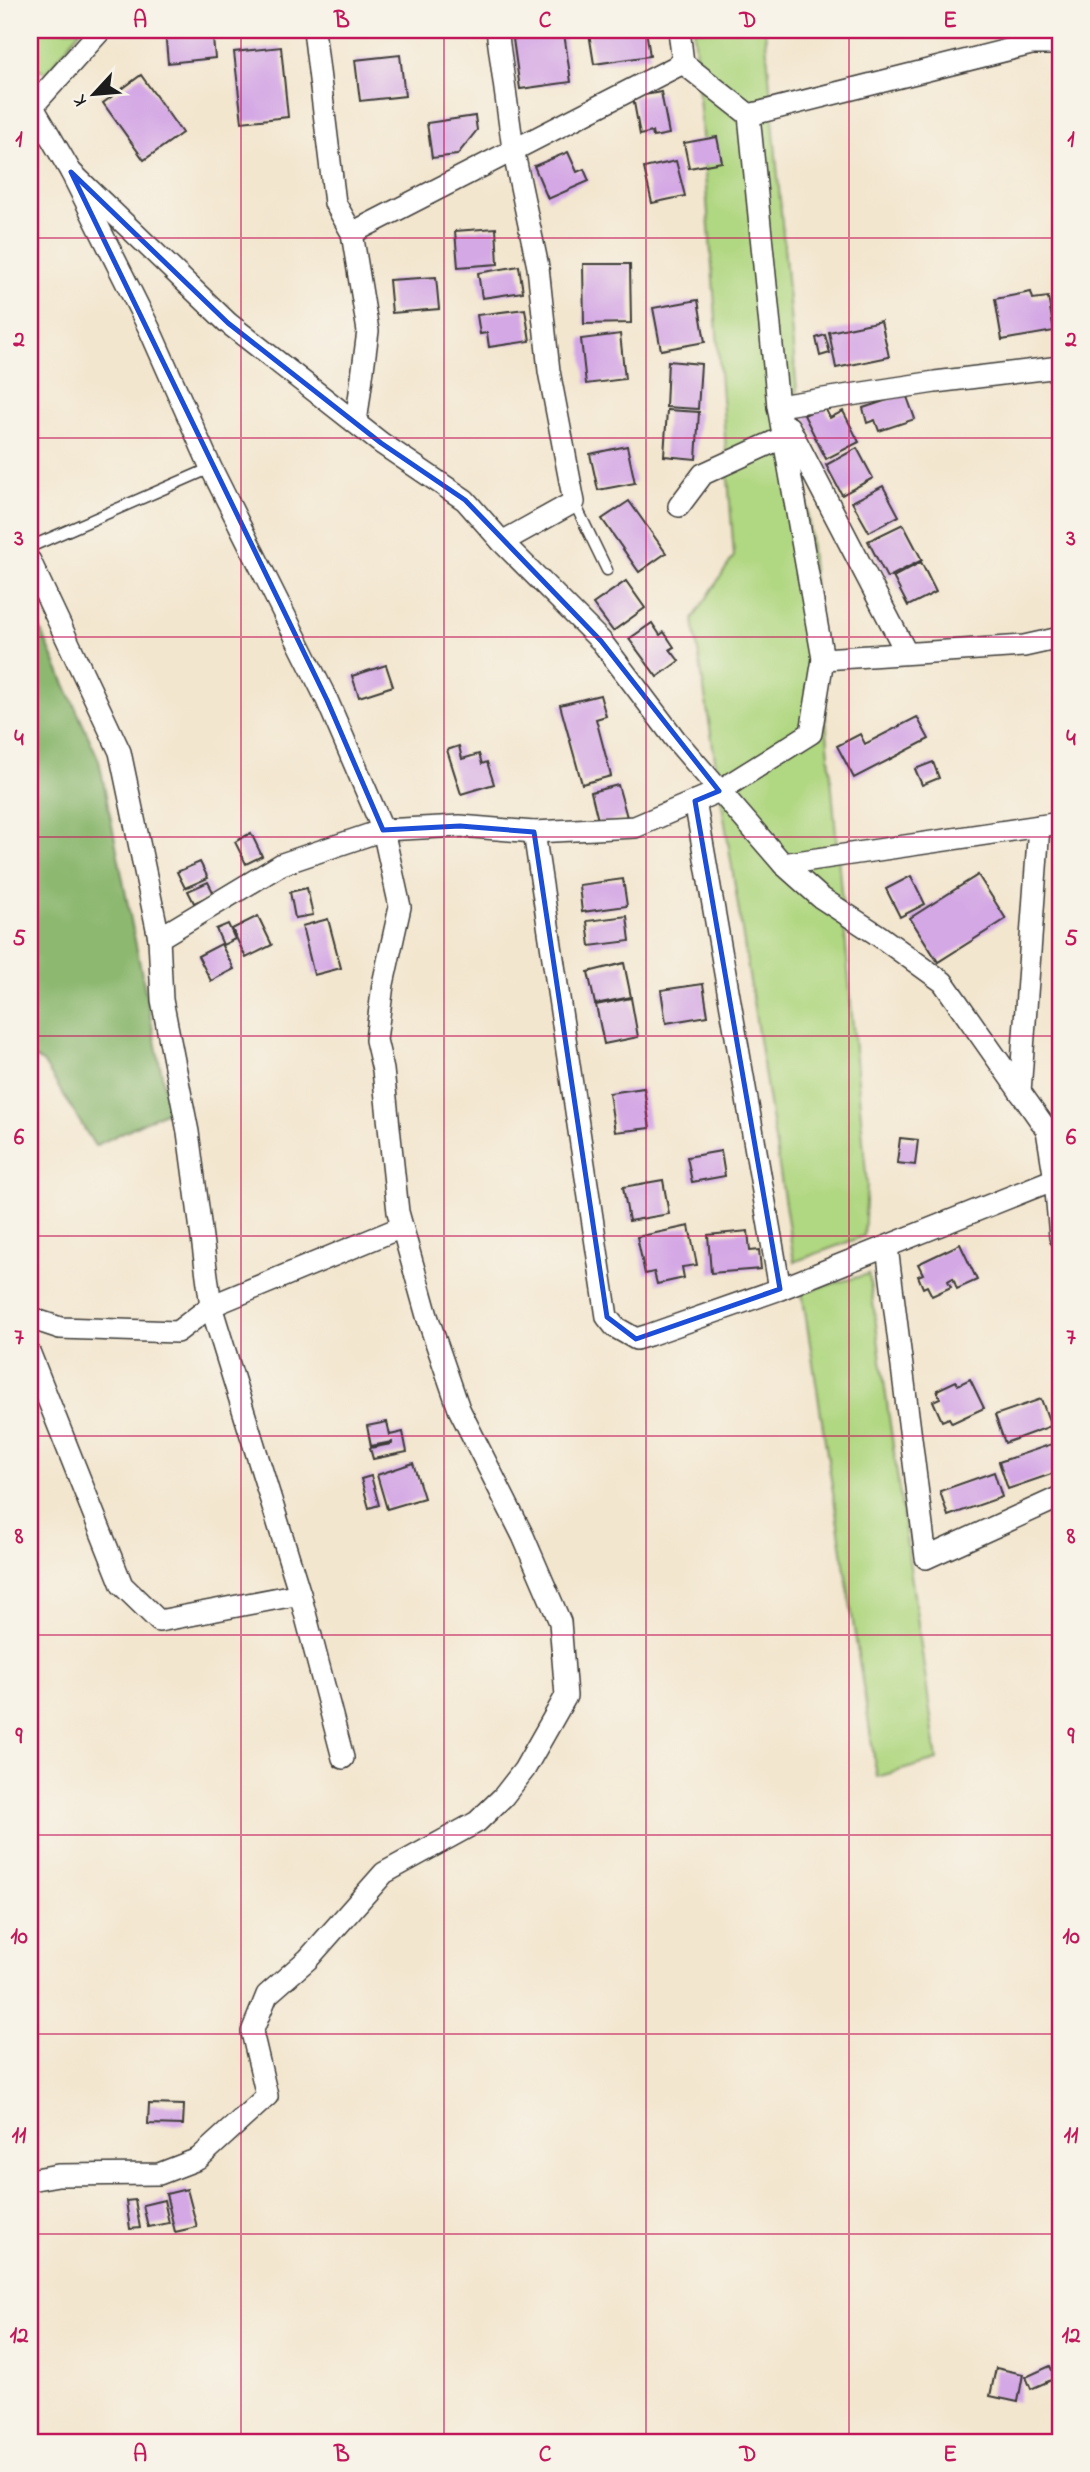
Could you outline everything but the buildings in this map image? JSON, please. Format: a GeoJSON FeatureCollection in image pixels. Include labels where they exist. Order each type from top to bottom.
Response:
{"type":"FeatureCollection","features":[{"type":"Feature","properties":{"kind":"street"},"geometry":{"type":"LineString","coordinates":[[30,2180],[58,2175],[159,2174],[198,2159],[267,2096],[252,2032],[267,1995],[309,1959],[384,1873],[477,1822],[503,1797],[524,1770],[566,1696],[560,1622],[523,1536],[459,1409],[427,1316],[398,1212],[383,1070],[376,1040],[383,984],[400,907],[383,830],[327,699],[211,468],[149,328],[71,172],[31,105],[101,30]]}},
{"type":"Feature","properties":{"kind":"street"},"geometry":{"type":"LineString","coordinates":[[314,30],[335,203],[352,233],[368,331],[356,423]]}},
{"type":"Feature","properties":{"kind":"street"},"geometry":{"type":"LineString","coordinates":[[497,30],[513,149],[538,267],[549,372],[574,502],[502,542]]}},
{"type":"Feature","properties":{"kind":"street"},"geometry":{"type":"LineString","coordinates":[[159,938],[282,864],[383,830],[460,826],[534,832],[635,827],[719,791],[811,733],[823,659],[778,406],[749,115],[683,63],[679,30]]}},
{"type":"Feature","properties":{"kind":"street"},"geometry":{"type":"LineString","coordinates":[[749,115],[1031,44],[1060,44]]}},
{"type":"Feature","properties":{"kind":"street"},"geometry":{"type":"LineString","coordinates":[[352,233],[683,63]]}},
{"type":"Feature","properties":{"kind":"street"},"geometry":{"type":"LineString","coordinates":[[71,172],[228,323],[381,443],[466,500],[502,542],[601,641],[675,739],[783,864],[820,897],[878,934],[943,982],[1047,1130],[1058,1178],[1060,1237]]}},
{"type":"Feature","properties":{"kind":"street"},"geometry":{"type":"LineString","coordinates":[[778,406],[935,382],[1060,367]]}},
{"type":"Feature","properties":{"kind":"street"},"geometry":{"type":"LineString","coordinates":[[778,406],[906,652]]}},
{"type":"Feature","properties":{"kind":"street"},"geometry":{"type":"LineString","coordinates":[[679,506],[703,474],[784,438]]}},
{"type":"Feature","properties":{"kind":"street"},"geometry":{"type":"LineString","coordinates":[[30,561],[120,752],[159,938],[162,1000],[188,1132],[211,1306],[300,1594],[343,1758]]}},
{"type":"Feature","properties":{"kind":"street"},"geometry":{"type":"LineString","coordinates":[[823,659],[1024,646],[1060,638]]}},
{"type":"Feature","properties":{"kind":"street"},"geometry":{"type":"LineString","coordinates":[[695,801],[780,1289]]}},
{"type":"Feature","properties":{"kind":"street"},"geometry":{"type":"LineString","coordinates":[[783,864],[1060,823]]}},
{"type":"Feature","properties":{"kind":"street"},"geometry":{"type":"LineString","coordinates":[[1020,1091],[1039,826]]}},
{"type":"Feature","properties":{"kind":"street"},"geometry":{"type":"LineString","coordinates":[[534,832],[607,1317],[615,1327],[636,1339],[780,1289],[1058,1178]]}},
{"type":"Feature","properties":{"kind":"street"},"geometry":{"type":"LineString","coordinates":[[30,1318],[60,1328],[177,1332],[211,1306],[402,1227]]}},
{"type":"Feature","properties":{"kind":"street"},"geometry":{"type":"LineString","coordinates":[[887,1247],[926,1558],[1060,1497]]}},
{"type":"Feature","properties":{"kind":"street"},"geometry":{"type":"LineString","coordinates":[[30,1354],[122,1585],[159,1621],[300,1594]]}},
{"type":"Feature","properties":{"kind":"lane"},"geometry":{"type":"LineString","coordinates":[[30,547],[211,468]]}},
{"type":"Feature","properties":{"kind":"lane"},"geometry":{"type":"LineString","coordinates":[[574,502],[607,570]]}},
{"type":"Feature","properties":{"kind":"highlighted area"},"geometry":{"type":"Polygon","coordinates":[[[71,172],[228,323],[381,443],[465,500],[601,641],[719,791],[695,801],[780,1289],[636,1339],[607,1317],[534,832],[460,826],[383,830],[327,700],[71,172]]]}},
{"type":"Feature","properties":{"kind":"green space"},"geometry":{"type":"Polygon","coordinates":[[[30,30],[81,30],[46,73],[30,64],[30,30]]]}},
{"type":"Feature","properties":{"kind":"green space"},"geometry":{"type":"Polygon","coordinates":[[[694,30],[765,30],[867,1185],[864,1236],[794,1262],[693,619],[734,556],[694,30]]]}},
{"type":"Feature","properties":{"kind":"green space"},"geometry":{"type":"Polygon","coordinates":[[[30,606],[99,760],[169,1110],[95,1146],[43,1062],[30,1056],[30,606]]]}},
{"type":"Feature","properties":{"kind":"green space"},"geometry":{"type":"Polygon","coordinates":[[[869,1274],[937,1760],[877,1777],[802,1292],[869,1274]]]}}]}
